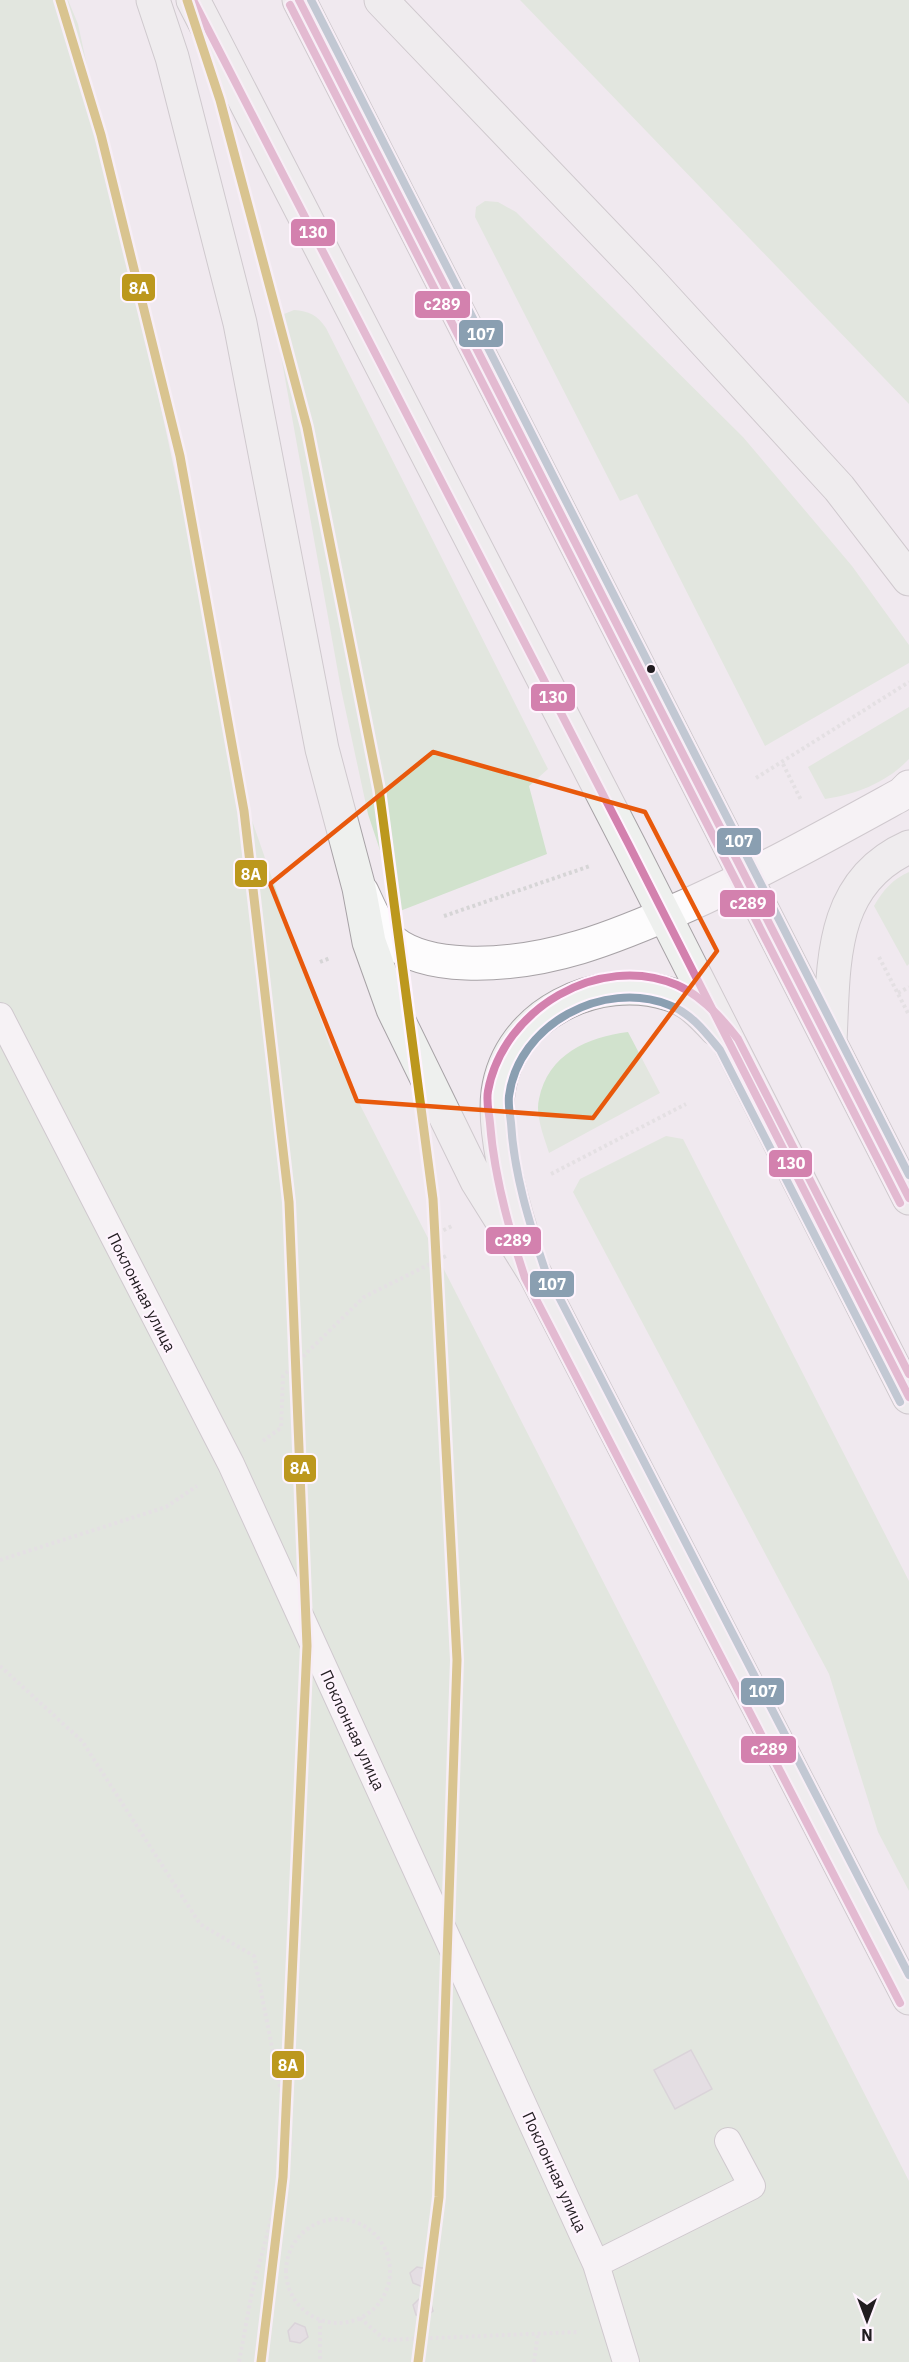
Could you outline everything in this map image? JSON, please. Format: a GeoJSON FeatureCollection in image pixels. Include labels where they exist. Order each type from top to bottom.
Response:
{"type":"FeatureCollection","features":[{"type":"Feature","properties":{"kind":"main road"},"geometry":{"type":"LineString","coordinates":[[153,0],[172,57],[240,323],[322,749],[359,888],[369,942],[393,1009],[477,1181],[535,1274],[909,1998]]}},
{"type":"Feature","properties":{"kind":"main road"},"geometry":{"type":"LineString","coordinates":[[193,0],[909,1397]]}},
{"type":"Feature","properties":{"kind":"main road"},"geometry":{"type":"LineString","coordinates":[[299,0],[909,1198]]}},
{"type":"Feature","properties":{"kind":"main road"},"geometry":{"type":"LineString","coordinates":[[381,0],[644,275],[839,488],[909,579]]}},
{"type":"Feature","properties":{"kind":"main road"},"geometry":{"type":"LineString","coordinates":[[830,1043],[834,948],[850,899],[875,867],[909,847]]}},
{"type":"Feature","properties":{"kind":"main road"},"geometry":{"type":"LineString","coordinates":[[535,1274],[510,1195],[500,1139],[498,1092],[509,1061],[529,1028],[564,1002],[596,991],[632,987],[671,994],[700,1012],[729,1044]]}},
{"type":"Feature","properties":{"kind":"street"},"geometry":{"type":"LineString","coordinates":[[359,888],[386,936],[415,955],[447,962],[491,964],[536,960],[611,938],[746,879],[902,794],[909,787]]}},
{"type":"Feature","properties":{"kind":"lane","name":"Поклонная улица"},"geometry":{"type":"LineString","coordinates":[[0,1016],[231,1464],[597,2264],[626,2362]]}},
{"type":"Feature","properties":{"kind":"lane"},"geometry":{"type":"LineString","coordinates":[[597,2264],[752,2186],[728,2140]]}},
{"type":"Feature","properties":{"kind":"path"},"geometry":{"type":"LineString","coordinates":[[756,778],[783,764],[909,682]]}},
{"type":"Feature","properties":{"kind":"path"},"geometry":{"type":"LineString","coordinates":[[783,764],[803,804]]}},
{"type":"Feature","properties":{"kind":"path"},"geometry":{"type":"LineString","coordinates":[[441,917],[597,863]]}},
{"type":"Feature","properties":{"kind":"path"},"geometry":{"type":"LineString","coordinates":[[909,987],[898,993],[909,1015]]}},
{"type":"Feature","properties":{"kind":"path"},"geometry":{"type":"LineString","coordinates":[[550,1174],[686,1104]]}},
{"type":"Feature","properties":{"kind":"path"},"geometry":{"type":"LineString","coordinates":[[281,1428],[283,1376],[364,1297],[448,1255]]}},
{"type":"Feature","properties":{"kind":"path"},"geometry":{"type":"LineString","coordinates":[[0,1560],[166,1507]]}},
{"type":"Feature","properties":{"kind":"path"},"geometry":{"type":"LineString","coordinates":[[0,1666],[82,1741],[200,1924],[254,1956],[291,2143],[252,2292],[238,2362]]}},
{"type":"Feature","properties":{"kind":"path"},"geometry":{"type":"LineString","coordinates":[[337,2218],[357,2222],[375,2233],[386,2249],[391,2269],[387,2289],[376,2307],[360,2318],[340,2323],[320,2320],[302,2309],[291,2292],[286,2272],[289,2252],[301,2235],[317,2223],[337,2218]]}},
{"type":"Feature","properties":{"kind":"path"},"geometry":{"type":"LineString","coordinates":[[360,2318],[385,2340],[616,2330]]}},
{"type":"Feature","properties":{"kind":"path"},"geometry":{"type":"LineString","coordinates":[[320,2320],[320,2362]]}},
{"type":"Feature","properties":{"kind":"path"},"geometry":{"type":"LineString","coordinates":[[534,2362],[538,2333]]}},
{"type":"Feature","properties":{"kind":"highlighted area"},"geometry":{"type":"Polygon","coordinates":[[[433,752],[645,812],[717,951],[593,1118],[357,1101],[270,884],[433,752]]]}},
{"type":"Feature","properties":{"kind":"green space"},"geometry":{"type":"Polygon","coordinates":[[[0,0],[68,0],[78,24],[247,806],[330,1046],[909,2181],[909,2362],[0,2362],[0,0]]]}},
{"type":"Feature","properties":{"kind":"green space"},"geometry":{"type":"Polygon","coordinates":[[[520,0],[909,0],[909,404],[520,0]]]}},
{"type":"Feature","properties":{"kind":"green space"},"geometry":{"type":"Polygon","coordinates":[[[485,201],[498,202],[516,212],[743,437],[852,566],[909,645],[909,663],[765,746],[637,494],[620,501],[475,217],[476,207],[485,201]]]}},
{"type":"Feature","properties":{"kind":"green space"},"geometry":{"type":"Polygon","coordinates":[[[294,310],[312,314],[326,328],[548,769],[529,786],[547,854],[400,911],[368,814],[341,689],[279,345],[278,326],[284,314],[294,310]]]}},
{"type":"Feature","properties":{"kind":"green space"},"geometry":{"type":"Polygon","coordinates":[[[909,707],[909,759],[881,781],[848,794],[825,799],[808,767],[909,707]]]}},
{"type":"Feature","properties":{"kind":"green space"},"geometry":{"type":"Polygon","coordinates":[[[909,872],[909,964],[907,966],[874,906],[889,886],[909,872]]]}},
{"type":"Feature","properties":{"kind":"green space"},"geometry":{"type":"Polygon","coordinates":[[[628,1032],[660,1093],[549,1153],[538,1105],[544,1083],[551,1070],[572,1050],[598,1038],[628,1032]]]}},
{"type":"Feature","properties":{"kind":"green space"},"geometry":{"type":"Polygon","coordinates":[[[666,1136],[683,1139],[909,1581],[909,1891],[878,1832],[829,1674],[573,1192],[580,1179],[666,1136]]]}},
{"type":"Feature","properties":{"kind":"building"},"geometry":{"type":"Polygon","coordinates":[[[691,2050],[712,2089],[675,2109],[654,2070],[691,2050]]]}},
{"type":"Feature","properties":{"kind":"building"},"geometry":{"type":"Polygon","coordinates":[[[417,2267],[427,2269],[430,2279],[423,2287],[413,2283],[410,2273],[417,2267]]]}},
{"type":"Feature","properties":{"kind":"building"},"geometry":{"type":"Polygon","coordinates":[[[420,2298],[430,2301],[433,2311],[425,2318],[416,2315],[413,2305],[420,2298]]]}},
{"type":"Feature","properties":{"kind":"building"},"geometry":{"type":"Polygon","coordinates":[[[295,2323],[305,2327],[308,2337],[300,2343],[290,2341],[288,2331],[295,2323]]]}},
{"type":"Feature","properties":{"kind":"transit line","name":"8А"},"geometry":{"type":"LineString","coordinates":[[60,0],[101,135],[180,456],[244,811],[289,1202],[307,1646],[283,2177],[261,2362]]}},
{"type":"Feature","properties":{"kind":"transit line","name":"8А"},"geometry":{"type":"LineString","coordinates":[[187,0],[220,100],[307,427],[379,789],[433,1199],[457,1660],[439,2197],[418,2362]]}},
{"type":"Feature","properties":{"kind":"transit line","name":"130"},"geometry":{"type":"LineString","coordinates":[[193,0],[629,845],[909,1397]]}},
{"type":"Feature","properties":{"kind":"transit line","name":"130"},"geometry":{"type":"LineString","coordinates":[[299,0],[909,1198]]}},
{"type":"Feature","properties":{"kind":"transit line","name":"107"},"geometry":{"type":"LineString","coordinates":[[311,0],[909,1175]]}},
{"type":"Feature","properties":{"kind":"transit line","name":"с289"},"geometry":{"type":"LineString","coordinates":[[290,5],[900,1203]]}},
{"type":"Feature","properties":{"kind":"transit line","name":"с289"},"geometry":{"type":"LineString","coordinates":[[900,2003],[525,1278],[498,1182],[487,1103],[488,1091],[497,1062],[513,1035],[534,1013],[559,995],[587,982],[617,976],[647,977],[677,985],[703,1001],[738,1039],[909,1374]]}},
{"type":"Feature","properties":{"kind":"transit line","name":"107"},"geometry":{"type":"LineString","coordinates":[[900,1402],[720,1050],[704,1030],[677,1009],[644,998],[618,998],[592,1003],[568,1014],[546,1029],[529,1048],[516,1070],[509,1096],[519,1179],[545,1270],[909,1975]]}}]}
